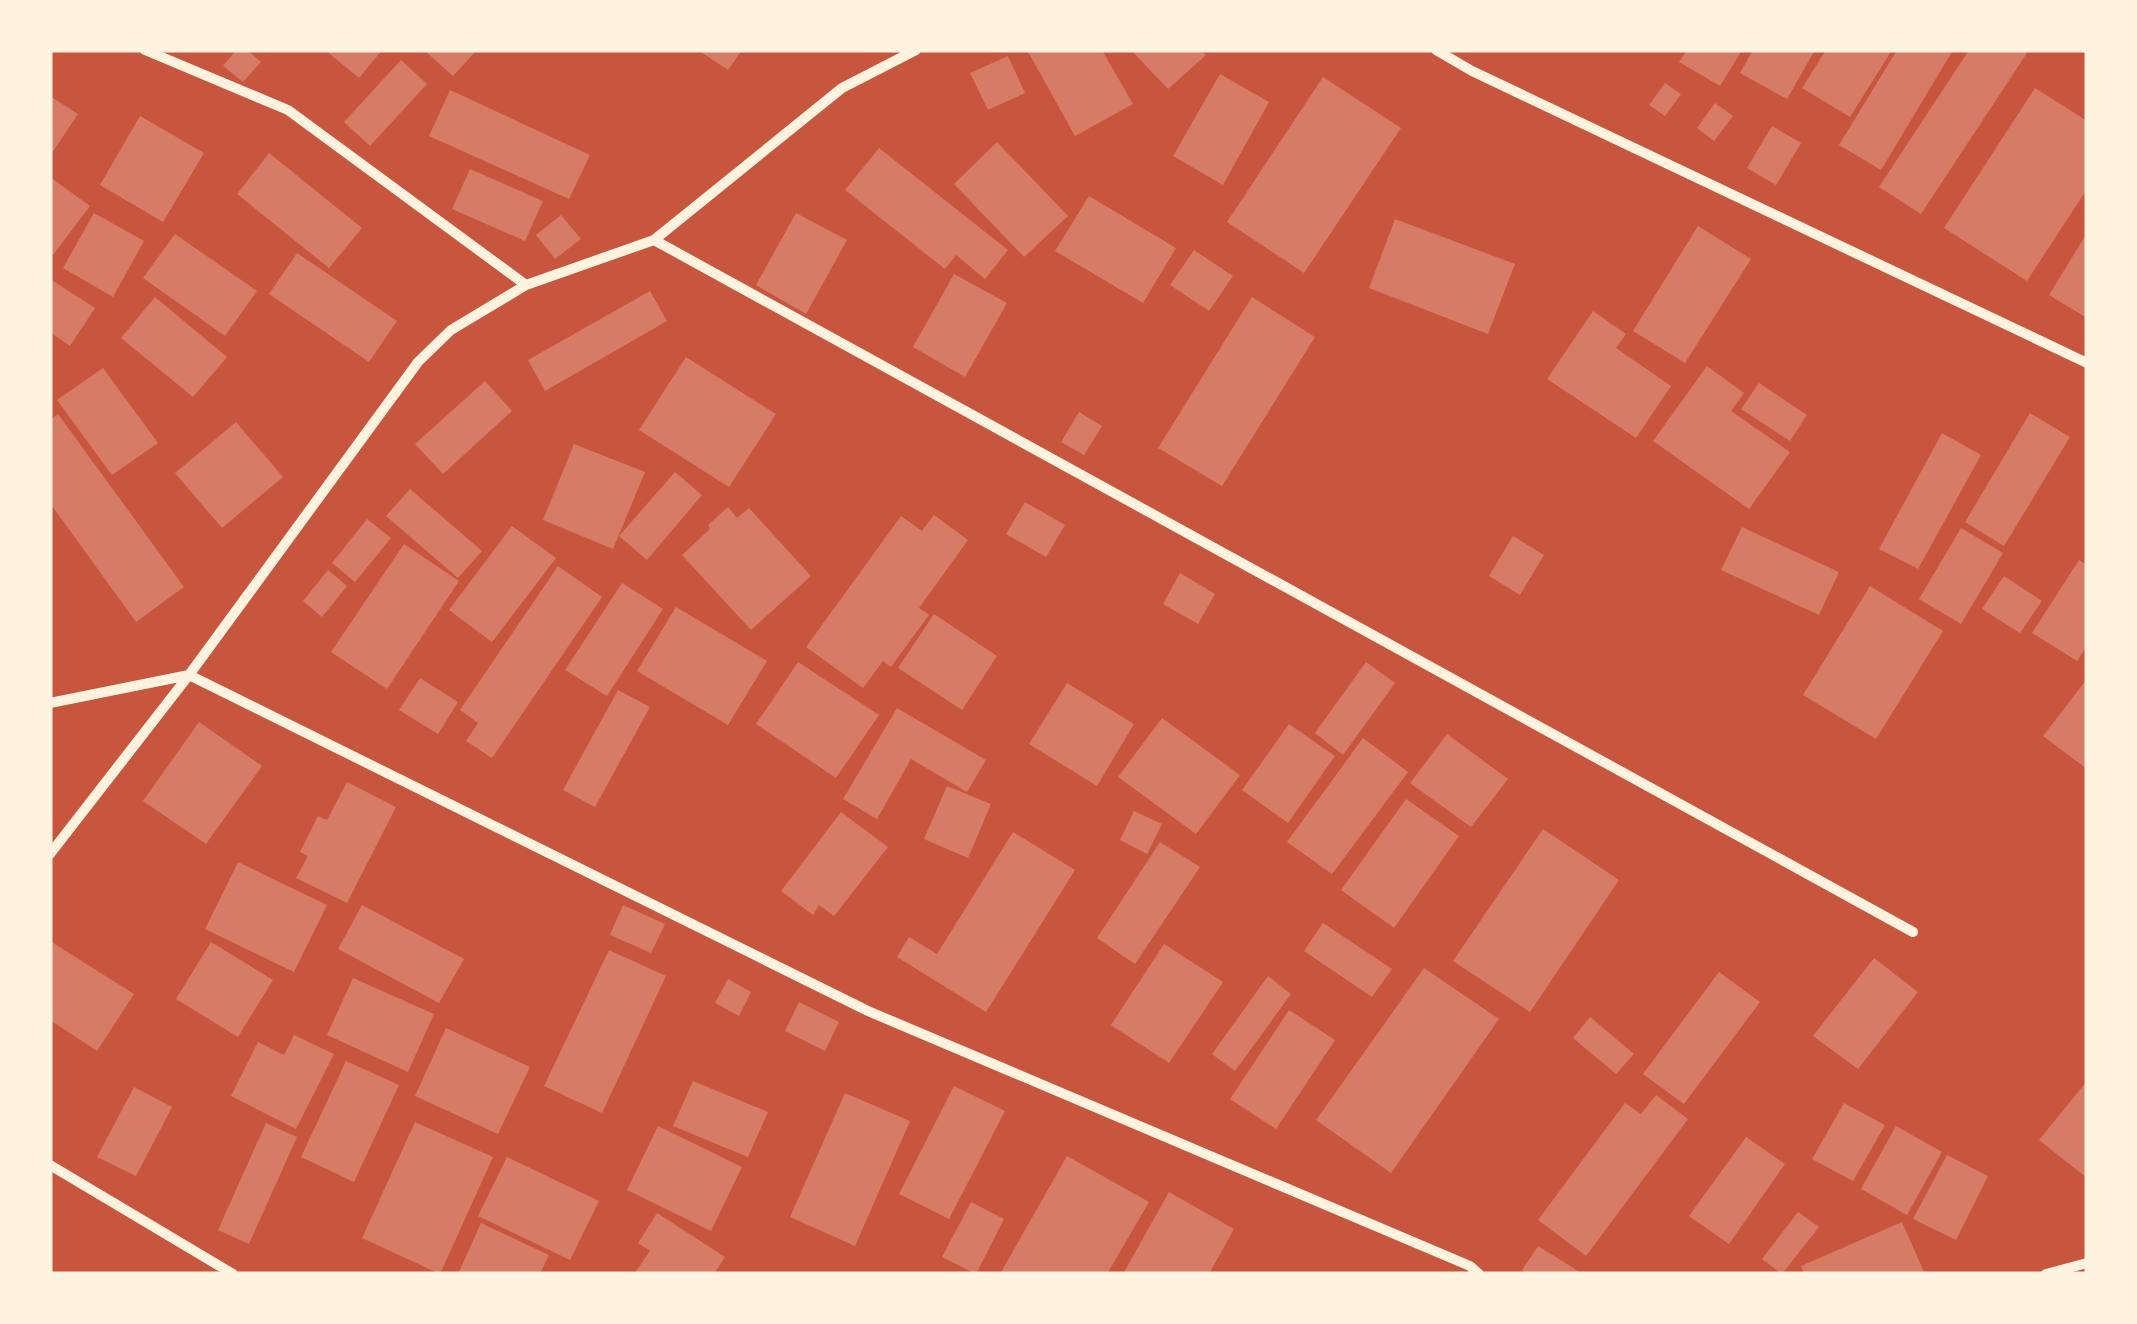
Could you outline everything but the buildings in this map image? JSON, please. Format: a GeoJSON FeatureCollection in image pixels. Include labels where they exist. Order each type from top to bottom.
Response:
{"type":"FeatureCollection","features":[{"type":"Feature","properties":{"kind":"street"},"geometry":{"type":"LineString","coordinates":[[145,50],[288,110],[526,285]]}},
{"type":"Feature","properties":{"kind":"street"},"geometry":{"type":"LineString","coordinates":[[50,854],[190,675],[418,362],[451,330],[526,285],[654,240],[842,88],[916,50]]}},
{"type":"Feature","properties":{"kind":"street"},"geometry":{"type":"LineString","coordinates":[[1436,50],[1472,71],[2087,364]]}},
{"type":"Feature","properties":{"kind":"street"},"geometry":{"type":"LineString","coordinates":[[654,240],[1913,932]]}},
{"type":"Feature","properties":{"kind":"street"},"geometry":{"type":"LineString","coordinates":[[50,704],[190,675],[868,1011],[1470,1266],[1479,1274]]}},
{"type":"Feature","properties":{"kind":"street"},"geometry":{"type":"LineString","coordinates":[[50,1165],[233,1274]]}},
{"type":"Feature","properties":{"kind":"street"},"geometry":{"type":"LineString","coordinates":[[2046,1274],[2087,1263]]}}]}
